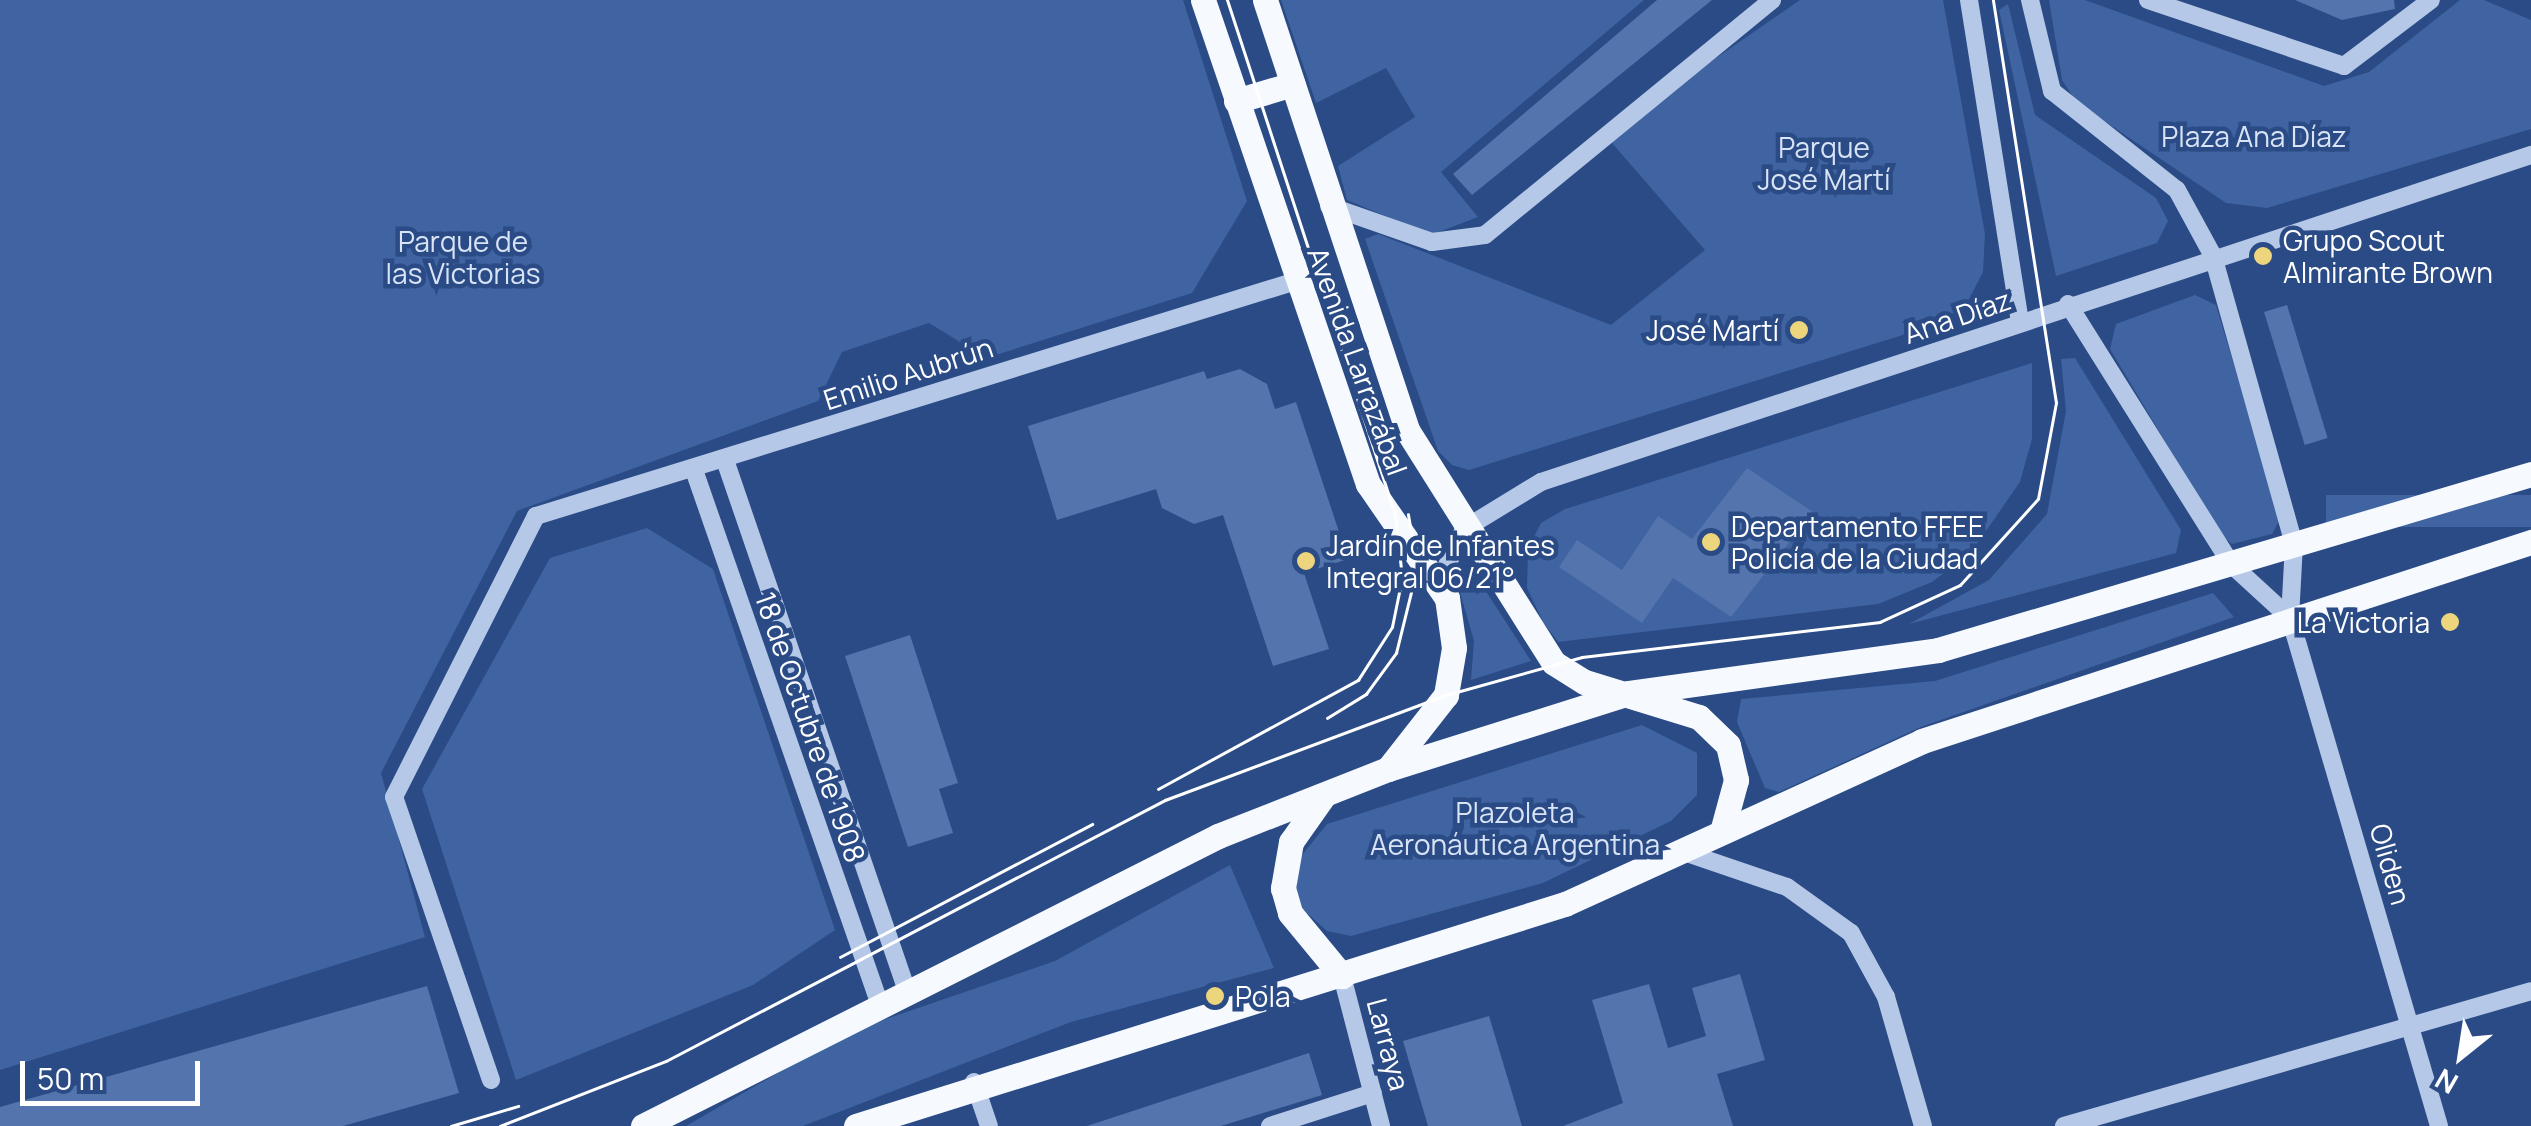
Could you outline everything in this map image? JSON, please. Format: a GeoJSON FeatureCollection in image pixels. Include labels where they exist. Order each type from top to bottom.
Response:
{"type":"FeatureCollection","features":[{"type":"Feature","properties":{"kind":"main road","name":"Avenida Larrazábal"},"geometry":{"type":"LineString","coordinates":[[1204,0],[1296,281],[1368,484],[1440,580],[1454,648],[1446,695],[1388,768]]}},
{"type":"Feature","properties":{"kind":"main road","name":"Avenida Larrazábal"},"geometry":{"type":"LineString","coordinates":[[1265,0],[1329,206],[1407,430],[1464,530],[1554,663],[1698,717],[1728,745],[1736,780],[1722,828]]}},
{"type":"Feature","properties":{"kind":"main road"},"geometry":{"type":"LineString","coordinates":[[1236,101],[1293,84]]}},
{"type":"Feature","properties":{"kind":"main road"},"geometry":{"type":"LineString","coordinates":[[643,1126],[906,988],[1328,791],[1388,768],[1629,693],[1938,650],[2531,474]]}},
{"type":"Feature","properties":{"kind":"main road"},"geometry":{"type":"LineString","coordinates":[[856,1126],[974,1082],[1342,976],[1590,894],[1681,852],[1722,828],[1922,741],[2531,542]]}},
{"type":"Feature","properties":{"kind":"main road"},"geometry":{"type":"LineString","coordinates":[[1328,791],[1292,842],[1283,888],[1290,914],[1342,976]]}},
{"type":"Feature","properties":{"kind":"street"},"geometry":{"type":"LineString","coordinates":[[1329,206],[1432,242],[1484,235],[1772,0]]}},
{"type":"Feature","properties":{"kind":"street"},"geometry":{"type":"LineString","coordinates":[[1968,0],[2020,323]]}},
{"type":"Feature","properties":{"kind":"street"},"geometry":{"type":"LineString","coordinates":[[2030,0],[2052,92],[2177,190],[2213,256],[2294,544],[2290,618]]}},
{"type":"Feature","properties":{"kind":"street"},"geometry":{"type":"LineString","coordinates":[[2148,0],[2344,66],[2431,0]]}},
{"type":"Feature","properties":{"kind":"street","name":"Ana Díaz"},"geometry":{"type":"LineString","coordinates":[[1464,530],[1561,474],[2213,256],[2531,155]]}},
{"type":"Feature","properties":{"kind":"street","name":"Emilio Aubrún"},"geometry":{"type":"LineString","coordinates":[[490,1080],[394,797],[536,516],[1296,281]]}},
{"type":"Feature","properties":{"kind":"street"},"geometry":{"type":"LineString","coordinates":[[2068,304],[2230,564],[2290,618]]}},
{"type":"Feature","properties":{"kind":"street","name":"18 de Octubre de 1908"},"geometry":{"type":"LineString","coordinates":[[725,460],[906,988]]}},
{"type":"Feature","properties":{"kind":"street","name":"18 de Octubre de 1908"},"geometry":{"type":"LineString","coordinates":[[694,470],[879,1002]]}},
{"type":"Feature","properties":{"kind":"street"},"geometry":{"type":"LineString","coordinates":[[1440,580],[1464,530]]}},
{"type":"Feature","properties":{"kind":"street","name":"Oliden"},"geometry":{"type":"LineString","coordinates":[[2290,618],[2439,1126]]}},
{"type":"Feature","properties":{"kind":"street"},"geometry":{"type":"LineString","coordinates":[[1681,852],[1787,887],[1850,933],[1886,997],[1923,1126]]}},
{"type":"Feature","properties":{"kind":"street","name":"Larraya"},"geometry":{"type":"LineString","coordinates":[[1342,976],[1382,1126]]}},
{"type":"Feature","properties":{"kind":"street"},"geometry":{"type":"LineString","coordinates":[[2064,1126],[2531,991]]}},
{"type":"Feature","properties":{"kind":"street"},"geometry":{"type":"LineString","coordinates":[[974,1082],[989,1126]]}},
{"type":"Feature","properties":{"kind":"street"},"geometry":{"type":"LineString","coordinates":[[1270,1126],[1373,1093]]}},
{"type":"Feature","properties":{"kind":"green space","name":"Parque de las Victorias"},"geometry":{"type":"Polygon","coordinates":[[[0,0],[1183,0],[1247,201],[1192,293],[986,358],[929,323],[842,352],[818,401],[517,511],[381,773],[425,937],[0,1070],[0,0]]]}},
{"type":"Feature","properties":{"kind":"green space"},"geometry":{"type":"Polygon","coordinates":[[[1281,0],[1644,0],[1441,172],[1478,217],[1431,235],[1347,200],[1338,166],[1415,117],[1386,68],[1316,103],[1281,0]]]}},
{"type":"Feature","properties":{"kind":"green space","name":"Parque José Martí"},"geometry":{"type":"Polygon","coordinates":[[[1800,0],[1943,0],[1985,234],[1983,272],[1966,305],[1935,325],[1469,470],[1452,465],[1438,451],[1365,239],[1378,234],[1611,325],[1705,250],[1605,135],[1800,0]]]}},
{"type":"Feature","properties":{"kind":"green space","name":"Plaza Ana Díaz"},"geometry":{"type":"Polygon","coordinates":[[[2049,0],[2085,0],[2324,86],[2369,72],[2460,0],[2484,0],[2531,20],[2531,129],[2267,208],[2226,203],[2076,102],[2062,80],[2049,0]]]}},
{"type":"Feature","properties":{"kind":"green space"},"geometry":{"type":"Polygon","coordinates":[[[2008,4],[2035,115],[2156,198],[2168,221],[2157,243],[2056,276],[1999,10],[2008,4]]]}},
{"type":"Feature","properties":{"kind":"green space"},"geometry":{"type":"Polygon","coordinates":[[[2195,295],[2216,305],[2280,519],[2272,534],[2232,544],[2221,535],[2110,349],[2116,324],[2195,295]]]}},
{"type":"Feature","properties":{"kind":"green space"},"geometry":{"type":"Polygon","coordinates":[[[2075,358],[2181,530],[2176,553],[1909,624],[1989,580],[2047,514],[2066,411],[2061,359],[2075,358]]]}},
{"type":"Feature","properties":{"kind":"green space"},"geometry":{"type":"Polygon","coordinates":[[[2032,363],[2032,439],[2020,482],[1970,554],[1932,582],[1878,604],[1558,642],[1543,622],[1527,588],[1528,549],[1541,523],[1565,509],[2032,363]]]}},
{"type":"Feature","properties":{"kind":"green space"},"geometry":{"type":"Polygon","coordinates":[[[2326,495],[2531,495],[2531,527],[2326,527],[2326,495]]]}},
{"type":"Feature","properties":{"kind":"green space"},"geometry":{"type":"Polygon","coordinates":[[[647,528],[713,569],[835,930],[753,985],[516,1080],[422,789],[550,558],[647,528]]]}},
{"type":"Feature","properties":{"kind":"green space"},"geometry":{"type":"Polygon","coordinates":[[[1478,579],[1531,661],[1471,680],[1474,641],[1460,592],[1478,579]]]}},
{"type":"Feature","properties":{"kind":"green space"},"geometry":{"type":"Polygon","coordinates":[[[2213,593],[2234,617],[1921,727],[1779,792],[1765,788],[1737,722],[1741,699],[1935,681],[2213,593]]]}},
{"type":"Feature","properties":{"kind":"green space","name":"Plazoleta Aeronáutica Argentina"},"geometry":{"type":"Polygon","coordinates":[[[1642,725],[1697,753],[1697,795],[1671,821],[1543,883],[1351,936],[1327,931],[1299,906],[1294,865],[1327,824],[1642,725]]]}},
{"type":"Feature","properties":{"kind":"green space"},"geometry":{"type":"Polygon","coordinates":[[[1230,865],[1274,968],[1071,1022],[803,1126],[686,1126],[851,1031],[1055,961],[1230,865]]]}},
{"type":"Feature","properties":{"kind":"building"},"geometry":{"type":"Polygon","coordinates":[[[1657,0],[1712,0],[1472,195],[1453,174],[1657,0]]]}},
{"type":"Feature","properties":{"kind":"building"},"geometry":{"type":"Polygon","coordinates":[[[2295,0],[2394,0],[2395,9],[2342,20],[2295,0]]]}},
{"type":"Feature","properties":{"kind":"building"},"geometry":{"type":"Polygon","coordinates":[[[2287,305],[2328,438],[2305,445],[2264,312],[2287,305]]]}},
{"type":"Feature","properties":{"kind":"building"},"geometry":{"type":"Polygon","coordinates":[[[1240,369],[1267,384],[1275,409],[1296,402],[1348,559],[1304,573],[1329,649],[1273,666],[1223,515],[1194,524],[1162,508],[1156,489],[1057,520],[1028,426],[1204,371],[1207,379],[1240,369]]]}},
{"type":"Feature","properties":{"kind":"building","name":"Departamento FFEE Policía de la Ciudad"},"geometry":{"type":"Polygon","coordinates":[[[1747,468],[1813,512],[1731,617],[1673,578],[1642,623],[1559,567],[1577,540],[1622,570],[1658,516],[1692,539],[1747,468]]]}},
{"type":"Feature","properties":{"kind":"building"},"geometry":{"type":"Polygon","coordinates":[[[910,635],[958,783],[939,789],[953,833],[908,847],[845,656],[910,635]]]}},
{"type":"Feature","properties":{"kind":"building"},"geometry":{"type":"Polygon","coordinates":[[[1740,974],[1765,1060],[1717,1074],[1733,1126],[1563,1126],[1623,1103],[1592,1000],[1649,984],[1668,1048],[1706,1036],[1692,988],[1740,974]]]}},
{"type":"Feature","properties":{"kind":"building"},"geometry":{"type":"Polygon","coordinates":[[[427,986],[459,1093],[343,1126],[0,1126],[0,1107],[427,986]]]}},
{"type":"Feature","properties":{"kind":"building"},"geometry":{"type":"Polygon","coordinates":[[[1489,1016],[1522,1126],[1428,1126],[1403,1041],[1489,1016]]]}},
{"type":"Feature","properties":{"kind":"building"},"geometry":{"type":"Polygon","coordinates":[[[1309,1053],[1322,1095],[1221,1126],[1087,1126],[1309,1053]]]}},
{"type":"Feature","properties":{"kind":"tram line"},"geometry":{"type":"LineString","coordinates":[[1158,789],[1358,680],[1392,627],[1402,578],[1395,515],[1227,0]]}},
{"type":"Feature","properties":{"kind":"tram line"},"geometry":{"type":"LineString","coordinates":[[500,1126],[666,1061],[1165,800],[1446,695],[1582,657],[1880,622],[1960,585],[2038,499],[2056,403],[1993,0]]}},
{"type":"Feature","properties":{"kind":"tram line"},"geometry":{"type":"LineString","coordinates":[[1327,718],[1366,694],[1396,653],[1417,568],[1408,515]]}},
{"type":"Feature","properties":{"kind":"tram line"},"geometry":{"type":"LineString","coordinates":[[840,957],[1092,824]]}},
{"type":"Feature","properties":{"kind":"tram line"},"geometry":{"type":"LineString","coordinates":[[451,1126],[518,1106]]}},
{"type":"Feature","properties":{"kind":"place","name":"Grupo Scout Almirante Brown"},"geometry":{"type":"Point","coordinates":[2263,256]}},
{"type":"Feature","properties":{"kind":"place","name":"José Martí"},"geometry":{"type":"Point","coordinates":[1799,330]}},
{"type":"Feature","properties":{"kind":"place","name":"Departamento FFEE Policía de la Ciudad"},"geometry":{"type":"Point","coordinates":[1711,542]}},
{"type":"Feature","properties":{"kind":"place","name":"Jardín de Infantes Integral 06/21°"},"geometry":{"type":"Point","coordinates":[1306,561]}},
{"type":"Feature","properties":{"kind":"place","name":"La Victoria"},"geometry":{"type":"Point","coordinates":[2450,622]}},
{"type":"Feature","properties":{"kind":"place","name":"Pola"},"geometry":{"type":"Point","coordinates":[1215,996]}}]}
